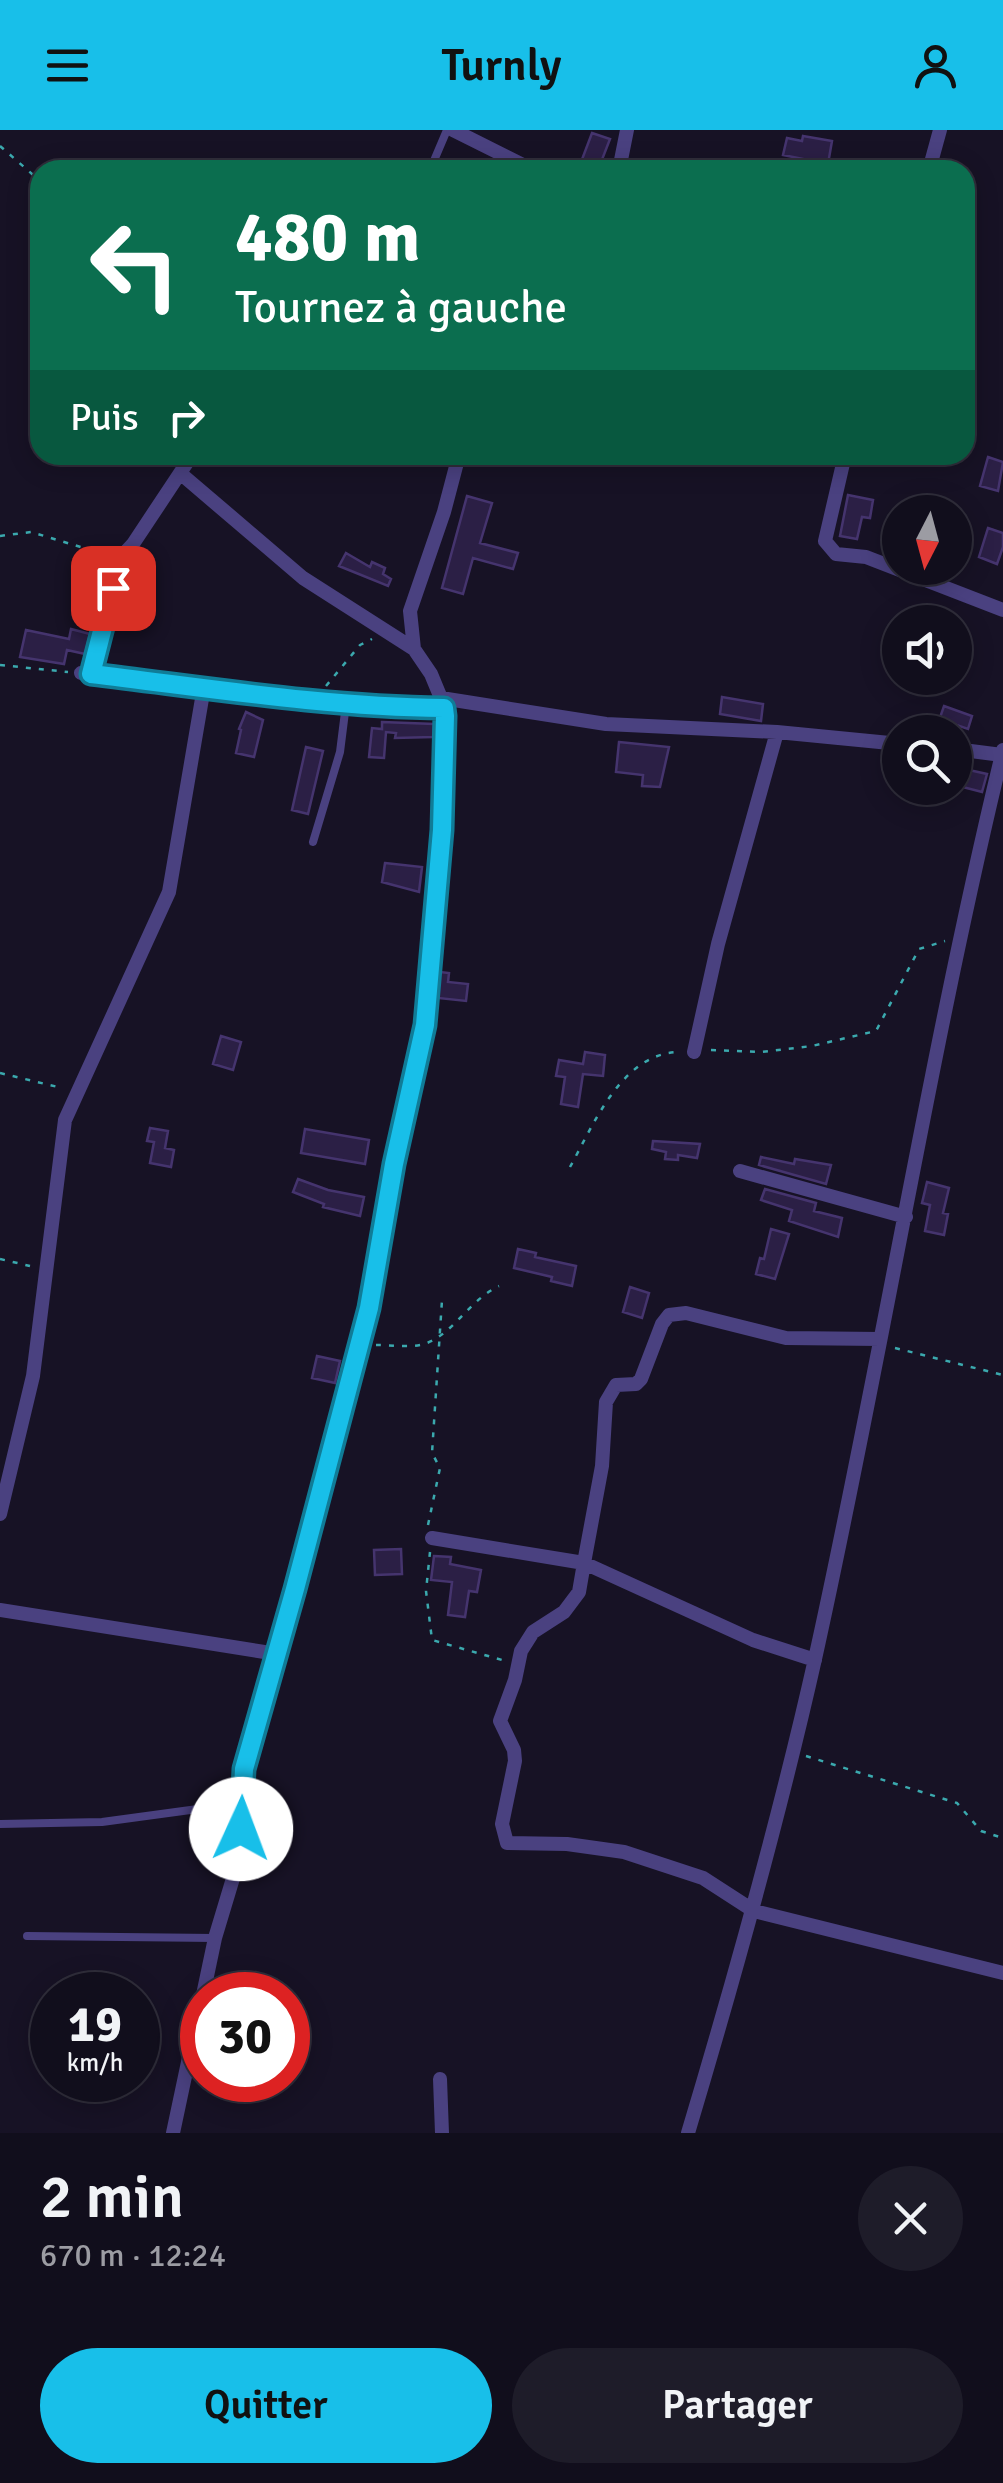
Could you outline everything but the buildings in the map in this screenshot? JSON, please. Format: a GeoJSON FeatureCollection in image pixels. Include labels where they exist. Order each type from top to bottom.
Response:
{"type":"FeatureCollection","features":[{"type":"Feature","properties":{"kind":"street"},"geometry":{"type":"LineString","coordinates":[[450,130],[512,160]]}},
{"type":"Feature","properties":{"kind":"street"},"geometry":{"type":"LineString","coordinates":[[621,160],[627,130]]}},
{"type":"Feature","properties":{"kind":"street"},"geometry":{"type":"LineString","coordinates":[[932,160],[940,130]]}},
{"type":"Feature","properties":{"kind":"street"},"geometry":{"type":"LineString","coordinates":[[185,465],[120,558],[86,674],[346,704],[443,703],[606,724],[777,732],[882,742]]}},
{"type":"Feature","properties":{"kind":"street"},"geometry":{"type":"LineString","coordinates":[[414,649],[410,611],[457,465]]}},
{"type":"Feature","properties":{"kind":"street"},"geometry":{"type":"LineString","coordinates":[[843,465],[825,541],[836,554],[866,557],[1003,610]]}},
{"type":"Feature","properties":{"kind":"street"},"geometry":{"type":"LineString","coordinates":[[180,473],[302,578],[414,649],[431,674],[443,703],[442,830],[425,1025],[359,1344],[244,1769],[240,1855],[208,1972]]}},
{"type":"Feature","properties":{"kind":"street"},"geometry":{"type":"LineString","coordinates":[[0,1514],[33,1376],[65,1120],[169,892],[204,688]]}},
{"type":"Feature","properties":{"kind":"street"},"geometry":{"type":"LineString","coordinates":[[694,1052],[718,944],[777,732]]}},
{"type":"Feature","properties":{"kind":"street"},"geometry":{"type":"LineString","coordinates":[[688,2133],[754,1911],[815,1660],[961,936],[1002,752],[972,750]]}},
{"type":"Feature","properties":{"kind":"street"},"geometry":{"type":"LineString","coordinates":[[740,1171],[906,1218]]}},
{"type":"Feature","properties":{"kind":"street"},"geometry":{"type":"LineString","coordinates":[[879,1342],[786,1338],[686,1313],[669,1315],[641,1379],[636,1384],[616,1386],[606,1402],[602,1466],[579,1592],[564,1612],[533,1632],[521,1651],[500,1721],[515,1760],[502,1824],[507,1843],[567,1844],[624,1852],[703,1878],[754,1911],[1003,1974]]}},
{"type":"Feature","properties":{"kind":"street"},"geometry":{"type":"LineString","coordinates":[[432,1538],[584,1563],[752,1640],[815,1660]]}},
{"type":"Feature","properties":{"kind":"street"},"geometry":{"type":"LineString","coordinates":[[0,1610],[277,1654]]}},
{"type":"Feature","properties":{"kind":"street"},"geometry":{"type":"LineString","coordinates":[[440,2079],[442,2133]]}},
{"type":"Feature","properties":{"kind":"street"},"geometry":{"type":"LineString","coordinates":[[173,2133],[180,2101]]}},
{"type":"Feature","properties":{"kind":"lane"},"geometry":{"type":"LineString","coordinates":[[435,160],[450,130]]}},
{"type":"Feature","properties":{"kind":"lane"},"geometry":{"type":"LineString","coordinates":[[313,842],[340,752],[346,704]]}},
{"type":"Feature","properties":{"kind":"lane"},"geometry":{"type":"LineString","coordinates":[[0,1824],[102,1822],[242,1803]]}},
{"type":"Feature","properties":{"kind":"lane"},"geometry":{"type":"LineString","coordinates":[[27,1936],[215,1938]]}},
{"type":"Feature","properties":{"kind":"path"},"geometry":{"type":"LineString","coordinates":[[0,146],[30,172]]}},
{"type":"Feature","properties":{"kind":"path"},"geometry":{"type":"LineString","coordinates":[[0,536],[31,532],[120,558]]}},
{"type":"Feature","properties":{"kind":"path"},"geometry":{"type":"LineString","coordinates":[[316,701],[360,645],[387,632]]}},
{"type":"Feature","properties":{"kind":"path"},"geometry":{"type":"LineString","coordinates":[[0,665],[86,674]]}},
{"type":"Feature","properties":{"kind":"path"},"geometry":{"type":"LineString","coordinates":[[570,1167],[622,1078],[663,1052],[725,1048],[761,1052],[876,1031],[919,949],[961,936]]}},
{"type":"Feature","properties":{"kind":"path"},"geometry":{"type":"LineString","coordinates":[[0,1073],[78,1092]]}},
{"type":"Feature","properties":{"kind":"path"},"geometry":{"type":"LineString","coordinates":[[0,1259],[46,1270]]}},
{"type":"Feature","properties":{"kind":"path"},"geometry":{"type":"LineString","coordinates":[[359,1344],[420,1346],[438,1338],[480,1295],[499,1286]]}},
{"type":"Feature","properties":{"kind":"path"},"geometry":{"type":"LineString","coordinates":[[442,1300],[432,1454],[440,1468],[427,1529],[432,1538],[426,1592],[432,1640],[518,1664]]}},
{"type":"Feature","properties":{"kind":"path"},"geometry":{"type":"LineString","coordinates":[[879,1342],[1003,1375]]}},
{"type":"Feature","properties":{"kind":"path"},"geometry":{"type":"LineString","coordinates":[[792,1752],[957,1803],[981,1831],[1003,1838]]}},
{"type":"Feature","properties":{"kind":"route"},"geometry":{"type":"LineString","coordinates":[[113,588],[91,674],[316,701],[444,708],[445,716],[442,830],[425,1025],[394,1164],[369,1308],[244,1769],[241,1829]]}}]}
